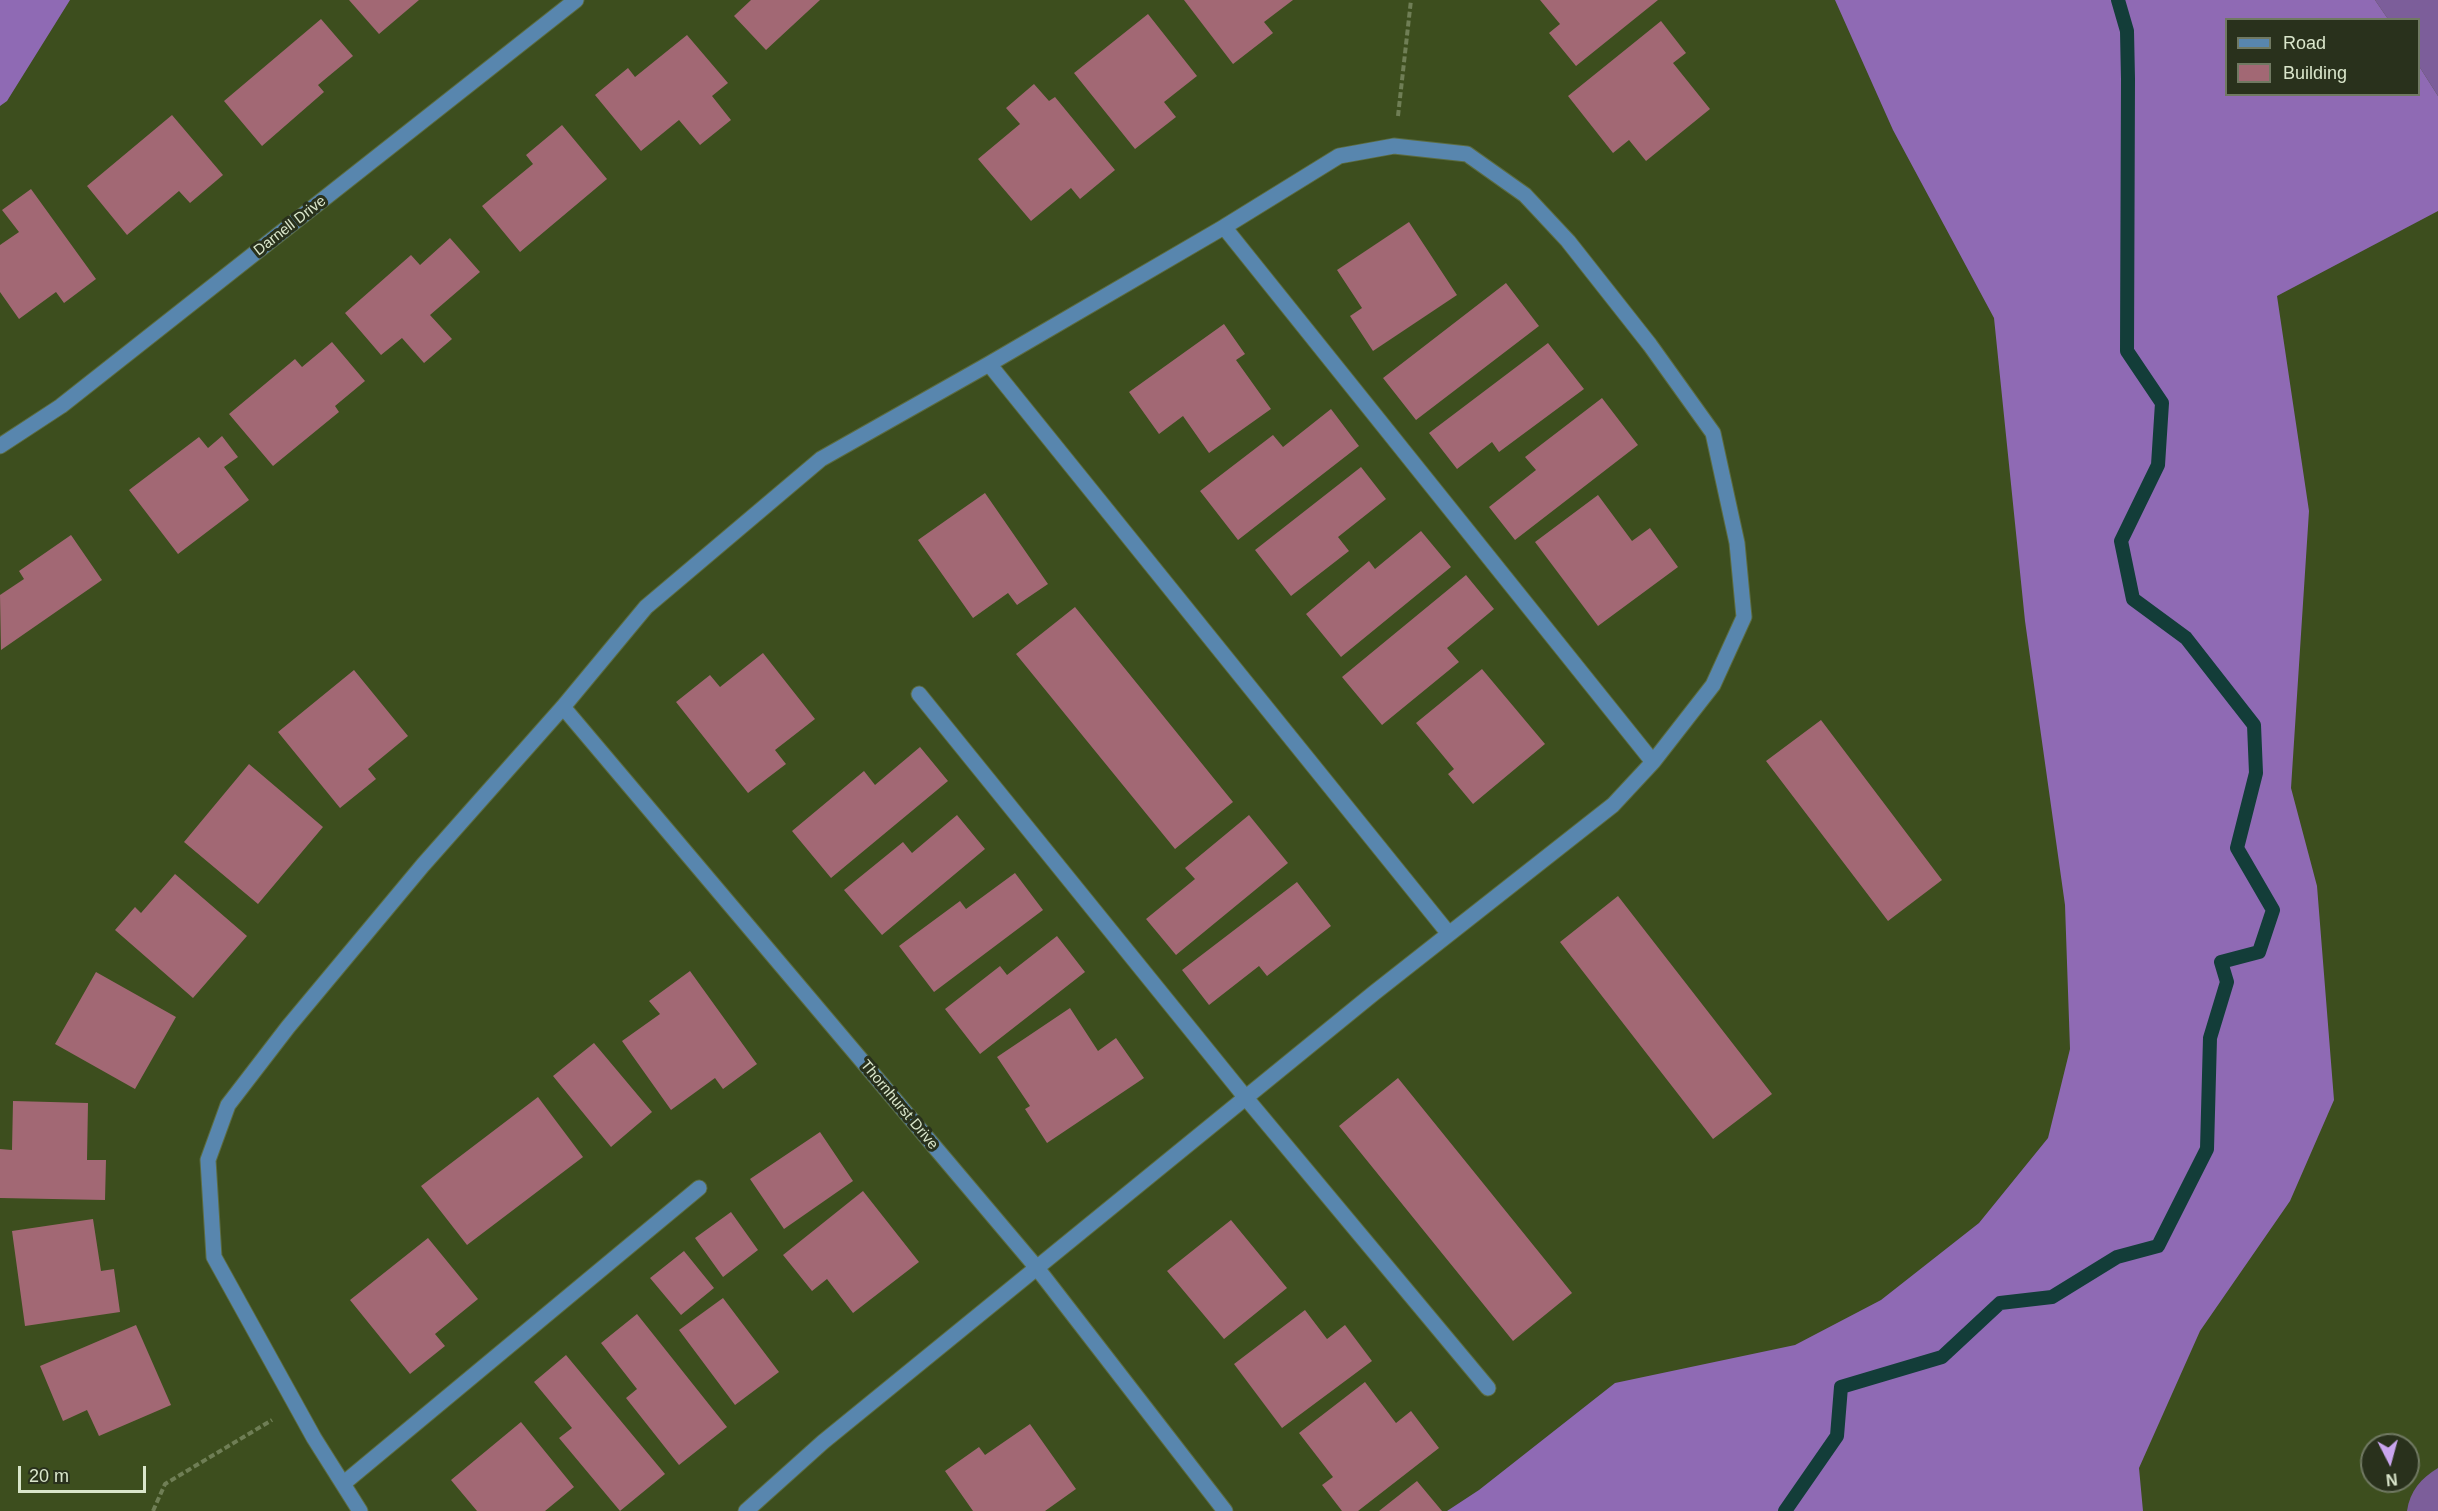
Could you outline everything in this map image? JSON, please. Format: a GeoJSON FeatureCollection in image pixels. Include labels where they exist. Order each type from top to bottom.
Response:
{"type":"FeatureCollection","features":[{"type":"Feature","properties":{"kind":"street","name":"Darnell Drive"},"geometry":{"type":"LineString","coordinates":[[0,446],[61,406],[576,0]]}},
{"type":"Feature","properties":{"kind":"street"},"geometry":{"type":"LineString","coordinates":[[360,1511],[296,1406],[214,1257],[207,1160],[228,1105],[288,1027],[423,865],[563,706],[646,607],[821,459],[1224,227],[1339,156],[1394,146],[1467,154],[1525,195],[1568,241],[1630,319],[1713,433],[1737,543],[1744,616],[1713,685],[1653,762],[1613,805],[1449,934],[823,1442],[746,1511]]}},
{"type":"Feature","properties":{"kind":"street"},"geometry":{"type":"LineString","coordinates":[[1224,227],[1653,762]]}},
{"type":"Feature","properties":{"kind":"street"},"geometry":{"type":"LineString","coordinates":[[989,364],[1449,934]]}},
{"type":"Feature","properties":{"kind":"street"},"geometry":{"type":"LineString","coordinates":[[919,694],[1246,1098],[1488,1388]]}},
{"type":"Feature","properties":{"kind":"street","name":"Thornhurst Drive"},"geometry":{"type":"LineString","coordinates":[[563,706],[1037,1268],[1225,1511]]}},
{"type":"Feature","properties":{"kind":"street"},"geometry":{"type":"LineString","coordinates":[[344,1483],[699,1188]]}},
{"type":"Feature","properties":{"kind":"path"},"geometry":{"type":"LineString","coordinates":[[1394,146],[1411,0]]}},
{"type":"Feature","properties":{"kind":"path"},"geometry":{"type":"LineString","coordinates":[[153,1511],[165,1484],[296,1406]]}},
{"type":"Feature","properties":{"kind":"shaded area"},"geometry":{"type":"Polygon","coordinates":[[[0,0],[70,0],[7,101],[0,106],[0,0]]]}},
{"type":"Feature","properties":{"kind":"shaded area"},"geometry":{"type":"Polygon","coordinates":[[[1835,0],[2375,0],[2387,18],[2225,18],[2225,96],[2420,96],[2420,68],[2438,96],[2438,211],[2277,296],[2309,511],[2291,788],[2317,886],[2334,1100],[2290,1201],[2200,1331],[2139,1468],[2143,1511],[1447,1511],[1479,1490],[1615,1383],[1795,1345],[1881,1300],[1979,1223],[2048,1138],[2070,1049],[2065,905],[2025,621],[1994,318],[1893,130],[1835,0]]]}},
{"type":"Feature","properties":{"kind":"shaded area"},"geometry":{"type":"Polygon","coordinates":[[[2375,0],[2438,0],[2438,96],[2420,68],[2420,18],[2387,18],[2375,0]]]}},
{"type":"Feature","properties":{"kind":"shaded area"},"geometry":{"type":"Polygon","coordinates":[[[2438,1468],[2438,1511],[2407,1511],[2411,1497],[2413,1493],[2420,1493],[2420,1483],[2438,1468]]]}},
{"type":"Feature","properties":{"kind":"building"},"geometry":{"type":"Polygon","coordinates":[[[349,0],[419,0],[379,34],[349,0]]]}},
{"type":"Feature","properties":{"kind":"building"},"geometry":{"type":"Polygon","coordinates":[[[751,0],[820,0],[766,50],[734,16],[751,0]]]}},
{"type":"Feature","properties":{"kind":"building"},"geometry":{"type":"Polygon","coordinates":[[[1184,0],[1293,0],[1264,22],[1273,33],[1233,64],[1184,0]]]}},
{"type":"Feature","properties":{"kind":"building"},"geometry":{"type":"Polygon","coordinates":[[[1540,0],[1658,0],[1576,66],[1549,33],[1560,24],[1540,0]]]}},
{"type":"Feature","properties":{"kind":"building"},"geometry":{"type":"Polygon","coordinates":[[[1148,14],[1197,76],[1164,102],[1176,117],[1135,149],[1074,73],[1148,14]]]}},
{"type":"Feature","properties":{"kind":"building"},"geometry":{"type":"Polygon","coordinates":[[[321,19],[353,56],[318,85],[324,92],[262,146],[224,101],[321,19]]]}},
{"type":"Feature","properties":{"kind":"building"},"geometry":{"type":"Polygon","coordinates":[[[1661,21],[1686,53],[1673,63],[1710,109],[1646,161],[1629,140],[1613,153],[1568,96],[1661,21]]]}},
{"type":"Feature","properties":{"kind":"building"},"geometry":{"type":"Polygon","coordinates":[[[687,35],[728,83],[712,96],[731,120],[700,145],[679,120],[641,151],[595,95],[628,68],[635,77],[687,35]]]}},
{"type":"Feature","properties":{"kind":"building"},"geometry":{"type":"Polygon","coordinates":[[[1034,84],[1049,101],[1055,97],[1115,170],[1080,199],[1071,188],[1031,221],[978,159],[1020,124],[1006,108],[1034,84]]]}},
{"type":"Feature","properties":{"kind":"building"},"geometry":{"type":"Polygon","coordinates":[[[172,115],[223,175],[190,203],[179,191],[127,235],[87,186],[172,115]]]}},
{"type":"Feature","properties":{"kind":"building"},"geometry":{"type":"Polygon","coordinates":[[[562,125],[607,179],[520,252],[482,206],[533,164],[526,155],[562,125]]]}},
{"type":"Feature","properties":{"kind":"building"},"geometry":{"type":"Polygon","coordinates":[[[31,189],[96,279],[64,303],[56,292],[19,319],[0,292],[0,245],[19,232],[2,210],[31,189]]]}},
{"type":"Feature","properties":{"kind":"building"},"geometry":{"type":"Polygon","coordinates":[[[1409,222],[1457,295],[1373,351],[1350,316],[1362,308],[1337,270],[1409,222]]]}},
{"type":"Feature","properties":{"kind":"building"},"geometry":{"type":"Polygon","coordinates":[[[450,238],[480,272],[430,315],[452,339],[424,363],[402,338],[381,355],[345,313],[411,255],[420,265],[450,238]]]}},
{"type":"Feature","properties":{"kind":"building"},"geometry":{"type":"Polygon","coordinates":[[[1506,283],[1539,326],[1416,420],[1383,378],[1506,283]]]}},
{"type":"Feature","properties":{"kind":"building"},"geometry":{"type":"Polygon","coordinates":[[[1224,324],[1245,354],[1236,360],[1271,409],[1209,453],[1183,416],[1159,434],[1129,392],[1224,324]]]}},
{"type":"Feature","properties":{"kind":"building"},"geometry":{"type":"Polygon","coordinates":[[[332,342],[365,381],[335,406],[339,412],[273,466],[229,414],[295,359],[302,367],[332,342]]]}},
{"type":"Feature","properties":{"kind":"building"},"geometry":{"type":"Polygon","coordinates":[[[1548,343],[1584,389],[1499,452],[1492,442],[1457,469],[1429,433],[1548,343]]]}},
{"type":"Feature","properties":{"kind":"building"},"geometry":{"type":"Polygon","coordinates":[[[1602,398],[1638,445],[1515,540],[1489,507],[1536,470],[1525,457],[1602,398]]]}},
{"type":"Feature","properties":{"kind":"building"},"geometry":{"type":"Polygon","coordinates":[[[1331,409],[1359,446],[1238,540],[1200,491],[1273,435],[1283,447],[1331,409]]]}},
{"type":"Feature","properties":{"kind":"building"},"geometry":{"type":"Polygon","coordinates":[[[222,436],[238,457],[224,467],[249,500],[178,554],[129,490],[199,437],[208,448],[222,436]]]}},
{"type":"Feature","properties":{"kind":"building"},"geometry":{"type":"Polygon","coordinates":[[[1361,467],[1386,499],[1338,537],[1349,551],[1291,596],[1255,550],[1361,467]]]}},
{"type":"Feature","properties":{"kind":"building"},"geometry":{"type":"Polygon","coordinates":[[[985,493],[1048,584],[1017,605],[1008,593],[973,618],[918,540],[985,493]]]}},
{"type":"Feature","properties":{"kind":"building"},"geometry":{"type":"Polygon","coordinates":[[[1598,495],[1632,541],[1650,528],[1678,567],[1598,626],[1535,542],[1598,495]]]}},
{"type":"Feature","properties":{"kind":"building"},"geometry":{"type":"Polygon","coordinates":[[[1421,531],[1451,567],[1341,657],[1306,614],[1369,561],[1375,569],[1421,531]]]}},
{"type":"Feature","properties":{"kind":"building"},"geometry":{"type":"Polygon","coordinates":[[[71,535],[102,580],[1,650],[0,595],[24,579],[19,571],[71,535]]]}},
{"type":"Feature","properties":{"kind":"building"},"geometry":{"type":"Polygon","coordinates":[[[1466,575],[1494,609],[1447,648],[1459,662],[1382,725],[1342,677],[1466,575]]]}},
{"type":"Feature","properties":{"kind":"building"},"geometry":{"type":"Polygon","coordinates":[[[1075,607],[1233,802],[1175,849],[1016,654],[1075,607]]]}},
{"type":"Feature","properties":{"kind":"building"},"geometry":{"type":"Polygon","coordinates":[[[763,653],[815,719],[775,750],[786,764],[748,793],[676,702],[710,675],[720,687],[763,653]]]}},
{"type":"Feature","properties":{"kind":"building"},"geometry":{"type":"Polygon","coordinates":[[[1482,669],[1545,744],[1473,804],[1448,774],[1454,769],[1416,723],[1482,669]]]}},
{"type":"Feature","properties":{"kind":"building"},"geometry":{"type":"Polygon","coordinates":[[[354,670],[408,736],[368,769],[376,779],[340,808],[278,732],[354,670]]]}},
{"type":"Feature","properties":{"kind":"building"},"geometry":{"type":"Polygon","coordinates":[[[1821,720],[1942,880],[1888,921],[1766,761],[1821,720]]]}},
{"type":"Feature","properties":{"kind":"building"},"geometry":{"type":"Polygon","coordinates":[[[920,747],[948,781],[831,878],[792,831],[864,771],[875,785],[920,747]]]}},
{"type":"Feature","properties":{"kind":"building"},"geometry":{"type":"Polygon","coordinates":[[[249,764],[323,827],[258,904],[184,842],[249,764]]]}},
{"type":"Feature","properties":{"kind":"building"},"geometry":{"type":"Polygon","coordinates":[[[957,815],[985,849],[882,935],[844,890],[903,842],[912,853],[957,815]]]}},
{"type":"Feature","properties":{"kind":"building"},"geometry":{"type":"Polygon","coordinates":[[[1249,815],[1288,863],[1176,955],[1146,919],[1195,879],[1185,868],[1249,815]]]}},
{"type":"Feature","properties":{"kind":"building"},"geometry":{"type":"Polygon","coordinates":[[[1015,873],[1043,910],[934,992],[899,946],[960,901],[966,909],[1015,873]]]}},
{"type":"Feature","properties":{"kind":"building"},"geometry":{"type":"Polygon","coordinates":[[[175,874],[247,936],[193,998],[115,930],[135,907],[141,913],[175,874]]]}},
{"type":"Feature","properties":{"kind":"building"},"geometry":{"type":"Polygon","coordinates":[[[1297,882],[1331,926],[1267,976],[1259,966],[1209,1005],[1182,970],[1297,882]]]}},
{"type":"Feature","properties":{"kind":"building"},"geometry":{"type":"Polygon","coordinates":[[[1618,896],[1772,1094],[1713,1139],[1560,942],[1618,896]]]}},
{"type":"Feature","properties":{"kind":"building"},"geometry":{"type":"Polygon","coordinates":[[[1057,936],[1085,972],[980,1054],[945,1009],[1000,966],[1007,975],[1057,936]]]}},
{"type":"Feature","properties":{"kind":"building"},"geometry":{"type":"Polygon","coordinates":[[[690,971],[757,1064],[723,1089],[715,1078],[671,1110],[622,1041],[660,1014],[649,1001],[690,971]]]}},
{"type":"Feature","properties":{"kind":"building"},"geometry":{"type":"Polygon","coordinates":[[[96,972],[176,1017],[135,1089],[55,1044],[96,972]]]}},
{"type":"Feature","properties":{"kind":"building"},"geometry":{"type":"Polygon","coordinates":[[[1070,1008],[1098,1051],[1116,1038],[1144,1078],[1047,1143],[1025,1109],[1030,1106],[997,1057],[1070,1008]]]}},
{"type":"Feature","properties":{"kind":"building"},"geometry":{"type":"Polygon","coordinates":[[[594,1043],[652,1112],[611,1147],[553,1076],[594,1043]]]}},
{"type":"Feature","properties":{"kind":"building"},"geometry":{"type":"Polygon","coordinates":[[[1398,1078],[1572,1293],[1513,1341],[1339,1126],[1398,1078]]]}},
{"type":"Feature","properties":{"kind":"building"},"geometry":{"type":"Polygon","coordinates":[[[538,1097],[583,1157],[467,1245],[421,1186],[538,1097]]]}},
{"type":"Feature","properties":{"kind":"building"},"geometry":{"type":"Polygon","coordinates":[[[13,1101],[88,1103],[87,1160],[106,1160],[105,1200],[0,1198],[0,1149],[12,1150],[13,1101]]]}},
{"type":"Feature","properties":{"kind":"building"},"geometry":{"type":"Polygon","coordinates":[[[820,1132],[853,1181],[784,1229],[750,1179],[820,1132]]]}},
{"type":"Feature","properties":{"kind":"building"},"geometry":{"type":"Polygon","coordinates":[[[863,1191],[919,1262],[853,1313],[827,1279],[812,1291],[783,1255],[863,1191]]]}},
{"type":"Feature","properties":{"kind":"building"},"geometry":{"type":"Polygon","coordinates":[[[731,1212],[758,1250],[723,1277],[695,1238],[731,1212]]]}},
{"type":"Feature","properties":{"kind":"building"},"geometry":{"type":"Polygon","coordinates":[[[93,1219],[101,1271],[114,1269],[120,1312],[25,1326],[12,1231],[93,1219]]]}},
{"type":"Feature","properties":{"kind":"building"},"geometry":{"type":"Polygon","coordinates":[[[1231,1220],[1287,1288],[1224,1339],[1167,1271],[1231,1220]]]}},
{"type":"Feature","properties":{"kind":"building"},"geometry":{"type":"Polygon","coordinates":[[[428,1238],[478,1299],[435,1334],[445,1346],[410,1374],[350,1300],[428,1238]]]}},
{"type":"Feature","properties":{"kind":"building"},"geometry":{"type":"Polygon","coordinates":[[[684,1251],[714,1288],[681,1315],[650,1278],[684,1251]]]}},
{"type":"Feature","properties":{"kind":"building"},"geometry":{"type":"Polygon","coordinates":[[[723,1298],[779,1372],[735,1405],[679,1330],[723,1298]]]}},
{"type":"Feature","properties":{"kind":"building"},"geometry":{"type":"Polygon","coordinates":[[[1305,1310],[1327,1339],[1345,1325],[1372,1361],[1282,1428],[1234,1364],[1305,1310]]]}},
{"type":"Feature","properties":{"kind":"building"},"geometry":{"type":"Polygon","coordinates":[[[637,1314],[727,1427],[679,1465],[626,1398],[637,1389],[601,1343],[637,1314]]]}},
{"type":"Feature","properties":{"kind":"building"},"geometry":{"type":"Polygon","coordinates":[[[136,1325],[171,1405],[99,1436],[87,1410],[63,1421],[40,1366],[136,1325]]]}},
{"type":"Feature","properties":{"kind":"building"},"geometry":{"type":"Polygon","coordinates":[[[566,1355],[665,1474],[620,1511],[559,1438],[572,1428],[534,1382],[566,1355]]]}},
{"type":"Feature","properties":{"kind":"building"},"geometry":{"type":"Polygon","coordinates":[[[1365,1382],[1396,1423],[1411,1411],[1439,1448],[1358,1511],[1342,1511],[1322,1485],[1333,1477],[1299,1433],[1365,1382]]]}},
{"type":"Feature","properties":{"kind":"building"},"geometry":{"type":"Polygon","coordinates":[[[521,1422],[574,1487],[545,1511],[477,1511],[451,1480],[521,1422]]]}},
{"type":"Feature","properties":{"kind":"building"},"geometry":{"type":"Polygon","coordinates":[[[1030,1424],[1076,1489],[1045,1511],[973,1511],[945,1471],[979,1447],[985,1455],[1030,1424]]]}},
{"type":"Feature","properties":{"kind":"building"},"geometry":{"type":"Polygon","coordinates":[[[1417,1481],[1442,1511],[1379,1511],[1417,1481]]]}},
{"type":"Feature","properties":{"kind":"waterway"},"geometry":{"type":"LineString","coordinates":[[1785,1511],[1837,1436],[1841,1387],[1942,1357],[2000,1303],[2052,1297],[2117,1257],[2158,1246],[2207,1149],[2210,1038],[2227,982],[2221,962],[2259,952],[2273,910],[2237,848],[2256,773],[2254,725],[2186,638],[2133,599],[2121,541],[2158,465],[2162,403],[2127,351],[2127,31],[2118,0]]}}]}
